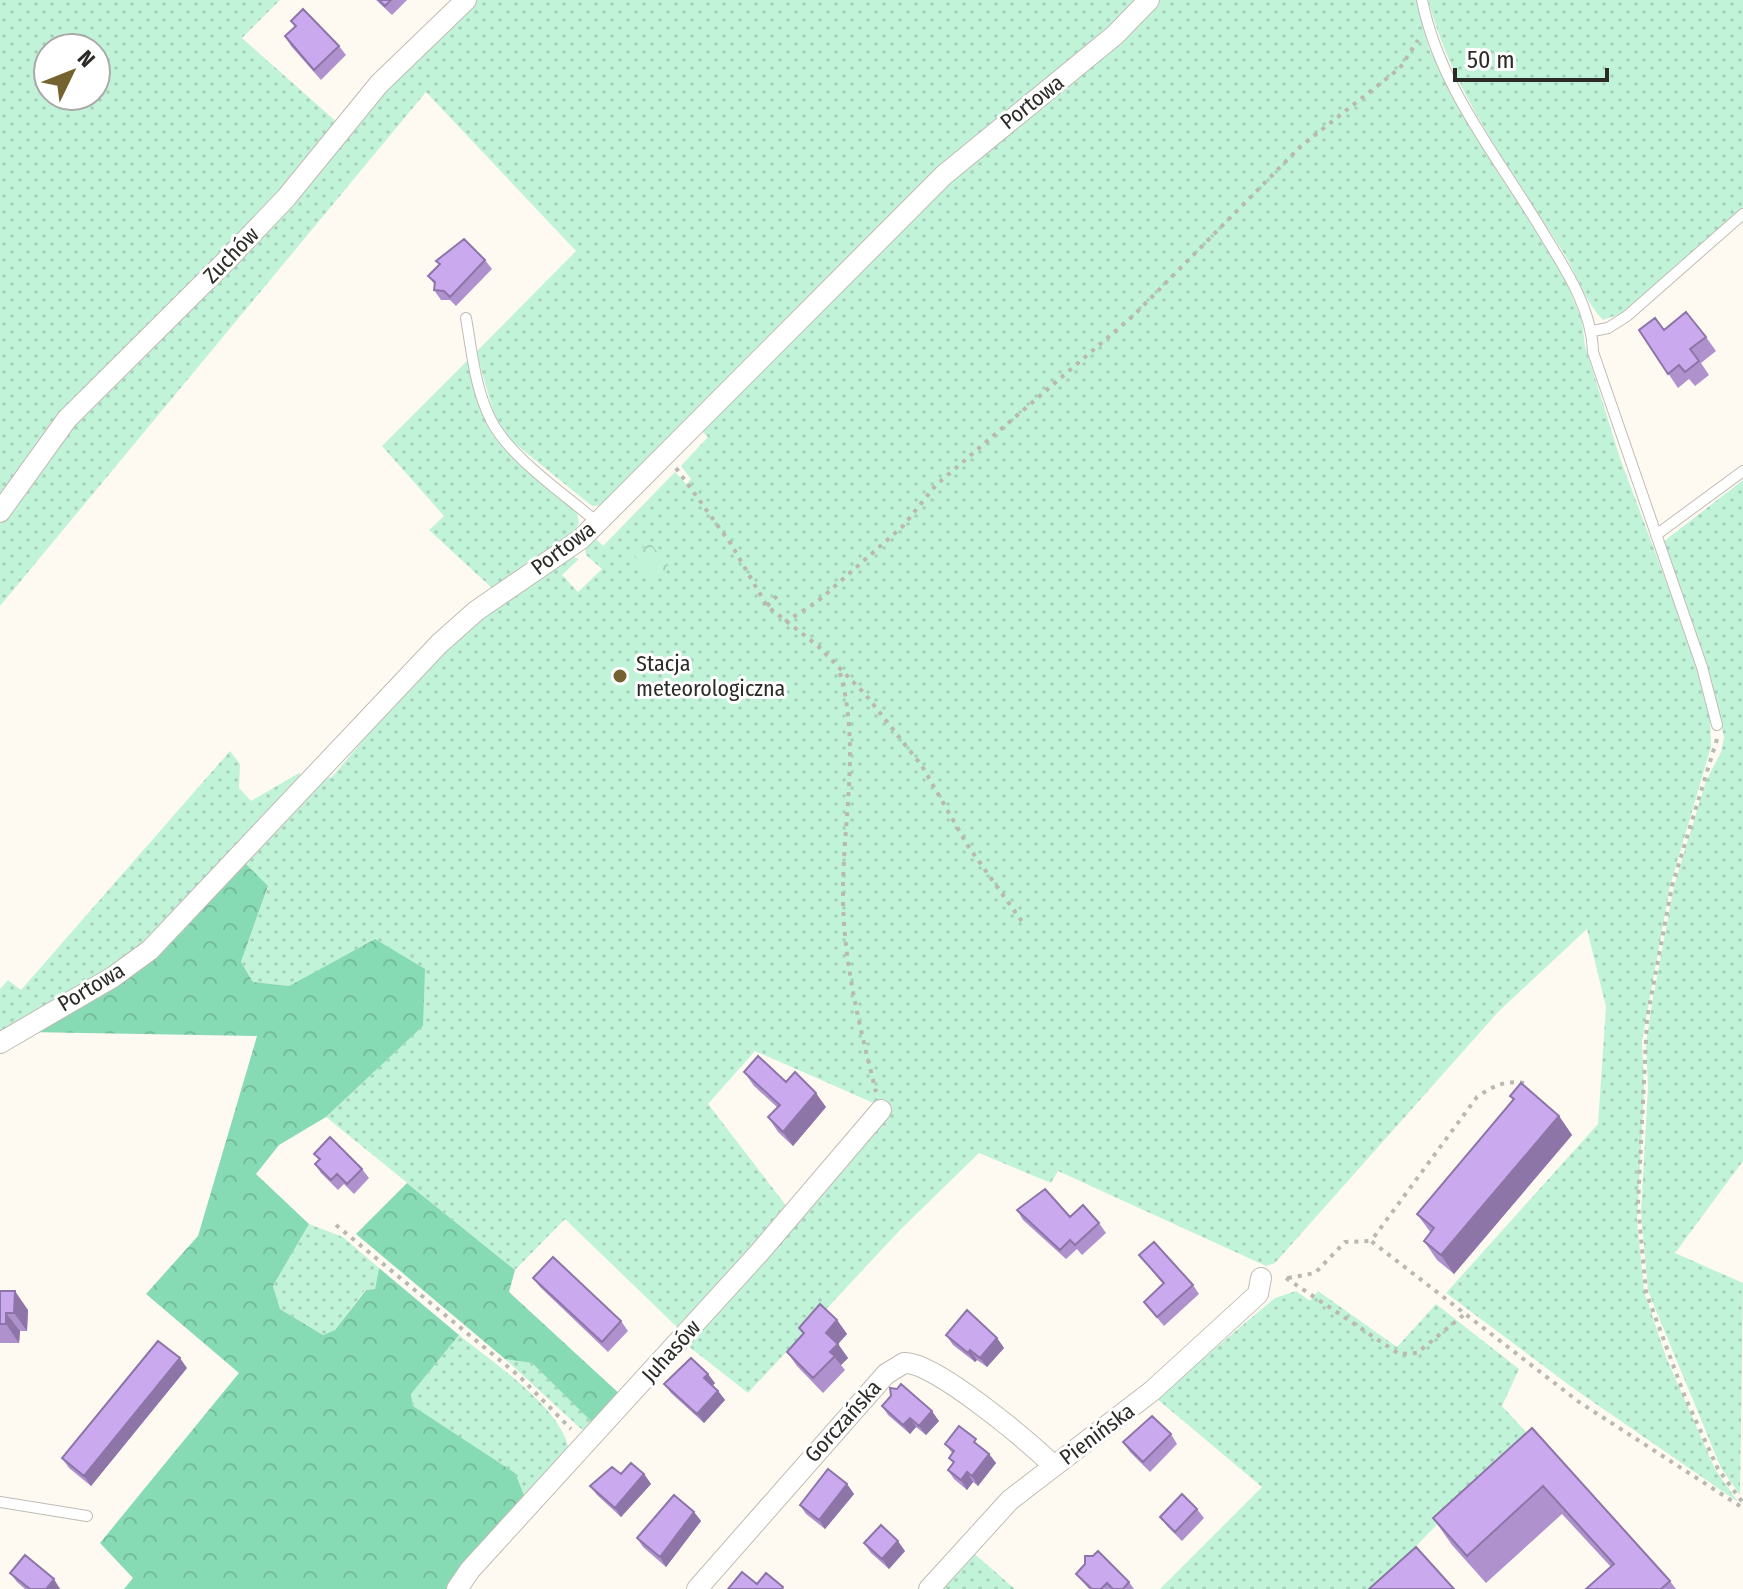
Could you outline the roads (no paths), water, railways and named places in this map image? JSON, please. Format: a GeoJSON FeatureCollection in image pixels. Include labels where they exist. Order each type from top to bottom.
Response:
{"type":"FeatureCollection","features":[{"type":"Feature","properties":{"kind":"street","name":"Zuchów"},"geometry":{"type":"LineString","coordinates":[[0,512],[67,419],[286,198],[379,84],[466,0]]}},
{"type":"Feature","properties":{"kind":"street","name":"Portowa"},"geometry":{"type":"LineString","coordinates":[[0,1043],[113,977],[150,950],[439,644],[476,611],[570,547],[598,523],[944,175],[1115,35],[1149,0]]}},
{"type":"Feature","properties":{"kind":"street","name":"Juhasów"},"geometry":{"type":"LineString","coordinates":[[457,1589],[470,1570],[759,1253],[881,1110]]}},
{"type":"Feature","properties":{"kind":"street","name":"Pienińska"},"geometry":{"type":"LineString","coordinates":[[929,1589],[1010,1500],[1152,1391],[1258,1294],[1261,1278]]}},
{"type":"Feature","properties":{"kind":"street","name":"Gorczańska"},"geometry":{"type":"LineString","coordinates":[[697,1589],[886,1374],[904,1363],[928,1367],[1018,1434],[1054,1466]]}},
{"type":"Feature","properties":{"kind":"lane"},"geometry":{"type":"LineString","coordinates":[[1422,0],[1426,23],[1441,62],[1470,118],[1570,277],[1593,331],[1593,352],[1702,667],[1717,725]]}},
{"type":"Feature","properties":{"kind":"lane"},"geometry":{"type":"LineString","coordinates":[[1593,331],[1608,328],[1627,316],[1743,214]]}},
{"type":"Feature","properties":{"kind":"lane"},"geometry":{"type":"LineString","coordinates":[[466,318],[477,382],[491,420],[505,442],[598,523]]}},
{"type":"Feature","properties":{"kind":"lane"},"geometry":{"type":"LineString","coordinates":[[1656,535],[1743,471]]}},
{"type":"Feature","properties":{"kind":"lane"},"geometry":{"type":"LineString","coordinates":[[0,1502],[87,1516]]}},
{"type":"Feature","properties":{"kind":"place","name":"Stacja meteorologiczna"},"geometry":{"type":"Point","coordinates":[620,676]}}]}
